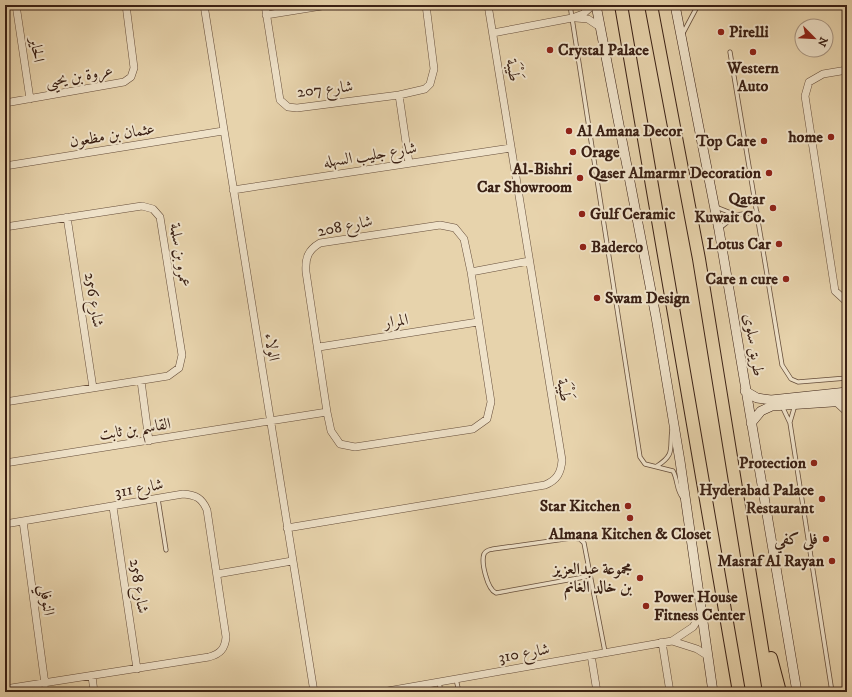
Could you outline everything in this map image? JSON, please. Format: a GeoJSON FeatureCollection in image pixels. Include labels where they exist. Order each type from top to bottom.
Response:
{"type":"FeatureCollection","features":[{"type":"Feature","properties":{"kind":"highway"},"geometry":{"type":"LineString","coordinates":[[621,5],[739,692]]}},
{"type":"Feature","properties":{"kind":"highway"},"geometry":{"type":"LineString","coordinates":[[651,5],[699,259],[769,692]]}},
{"type":"Feature","properties":{"kind":"highway"},"geometry":{"type":"LineString","coordinates":[[754,593],[780,692]]}},
{"type":"Feature","properties":{"kind":"highway"},"geometry":{"type":"LineString","coordinates":[[730,639],[734,692]]}},
{"type":"Feature","properties":{"kind":"main road"},"geometry":{"type":"LineString","coordinates":[[596,5],[656,317],[686,502],[713,692]]}},
{"type":"Feature","properties":{"kind":"main road","name":"طريق سلوى"},"geometry":{"type":"LineString","coordinates":[[675,5],[719,230],[797,692]]}},
{"type":"Feature","properties":{"kind":"main road"},"geometry":{"type":"LineString","coordinates":[[746,391],[757,398],[771,400],[846,401]]}},
{"type":"Feature","properties":{"kind":"main road"},"geometry":{"type":"LineString","coordinates":[[751,423],[760,410],[780,404],[846,401]]}},
{"type":"Feature","properties":{"kind":"street","name":"الحاير"},"geometry":{"type":"LineString","coordinates":[[16,5],[30,99]]}},
{"type":"Feature","properties":{"kind":"street","name":"عروة بن يحيى"},"geometry":{"type":"LineString","coordinates":[[5,103],[124,82],[131,77],[134,68],[126,5]]}},
{"type":"Feature","properties":{"kind":"street","name":"الولاء"},"geometry":{"type":"LineString","coordinates":[[204,5],[314,692]]}},
{"type":"Feature","properties":{"kind":"street","name":"شارع 207"},"geometry":{"type":"LineString","coordinates":[[264,5],[278,93],[283,104],[297,108],[398,95],[425,89],[430,84],[434,69],[426,5]]}},
{"type":"Feature","properties":{"kind":"street"},"geometry":{"type":"LineString","coordinates":[[266,15],[328,5]]}},
{"type":"Feature","properties":{"kind":"street","name":"طَيْبَة"},"geometry":{"type":"LineString","coordinates":[[287,528],[545,485],[553,482],[558,476],[562,460],[488,5]]}},
{"type":"Feature","properties":{"kind":"street"},"geometry":{"type":"LineString","coordinates":[[493,33],[572,18],[583,14],[593,5]]}},
{"type":"Feature","properties":{"kind":"street"},"geometry":{"type":"LineString","coordinates":[[572,18],[588,20],[600,27]]}},
{"type":"Feature","properties":{"kind":"street"},"geometry":{"type":"LineString","coordinates":[[847,70],[823,74],[809,82],[805,96],[835,290],[847,302]]}},
{"type":"Feature","properties":{"kind":"street"},"geometry":{"type":"LineString","coordinates":[[398,95],[409,163]]}},
{"type":"Feature","properties":{"kind":"street","name":"عثمان بن مظعون"},"geometry":{"type":"LineString","coordinates":[[5,166],[223,131]]}},
{"type":"Feature","properties":{"kind":"street","name":"شارع جليب السهله"},"geometry":{"type":"LineString","coordinates":[[233,190],[511,148]]}},
{"type":"Feature","properties":{"kind":"street","name":"عمرو بن سلمة"},"geometry":{"type":"LineString","coordinates":[[5,227],[67,216],[142,206],[153,209],[160,217],[182,355],[179,368],[175,373],[141,381],[5,402]]}},
{"type":"Feature","properties":{"kind":"street","name":"شارع 256"},"geometry":{"type":"LineString","coordinates":[[67,216],[93,388]]}},
{"type":"Feature","properties":{"kind":"street","name":"شارع 208"},"geometry":{"type":"LineString","coordinates":[[448,225],[455,228],[464,238],[471,272],[491,402],[487,419],[482,425],[473,429],[355,447],[340,444],[330,431],[306,262],[308,253],[320,243],[448,225]]}},
{"type":"Feature","properties":{"kind":"street"},"geometry":{"type":"LineString","coordinates":[[471,272],[529,261]]}},
{"type":"Feature","properties":{"kind":"street","name":"المرار"},"geometry":{"type":"LineString","coordinates":[[319,347],[478,322]]}},
{"type":"Feature","properties":{"kind":"street"},"geometry":{"type":"LineString","coordinates":[[141,381],[149,441]]}},
{"type":"Feature","properties":{"kind":"street"},"geometry":{"type":"LineString","coordinates":[[270,423],[327,412]]}},
{"type":"Feature","properties":{"kind":"street","name":"القاسم بن ثابت"},"geometry":{"type":"LineString","coordinates":[[5,463],[270,423]]}},
{"type":"Feature","properties":{"kind":"street","name":"شارع 311"},"geometry":{"type":"LineString","coordinates":[[5,524],[183,494],[200,498],[207,510],[226,637],[222,650],[217,655],[209,657],[45,684],[5,689]]}},
{"type":"Feature","properties":{"kind":"street","name":"شارع 258"},"geometry":{"type":"LineString","coordinates":[[113,507],[137,669]]}},
{"type":"Feature","properties":{"kind":"street","name":"النوفلي"},"geometry":{"type":"LineString","coordinates":[[23,521],[45,684]]}},
{"type":"Feature","properties":{"kind":"street"},"geometry":{"type":"LineString","coordinates":[[217,574],[292,561]]}},
{"type":"Feature","properties":{"kind":"street","name":"شارع 310"},"geometry":{"type":"LineString","coordinates":[[672,641],[693,627],[702,613]]}},
{"type":"Feature","properties":{"kind":"street","name":"شارع 310"},"geometry":{"type":"LineString","coordinates":[[382,692],[662,642],[672,641],[697,649],[708,656]]}},
{"type":"Feature","properties":{"kind":"street"},"geometry":{"type":"LineString","coordinates":[[662,642],[670,692]]}},
{"type":"Feature","properties":{"kind":"street"},"geometry":{"type":"LineString","coordinates":[[591,655],[597,692]]}},
{"type":"Feature","properties":{"kind":"street"},"geometry":{"type":"LineString","coordinates":[[92,676],[94,692]]}},
{"type":"Feature","properties":{"kind":"lane"},"geometry":{"type":"LineString","coordinates":[[570,5],[635,432],[642,461],[650,465],[673,471],[676,476],[678,493],[686,502]]}},
{"type":"Feature","properties":{"kind":"lane"},"geometry":{"type":"LineString","coordinates":[[681,38],[698,5]]}},
{"type":"Feature","properties":{"kind":"lane"},"geometry":{"type":"LineString","coordinates":[[730,52],[782,365],[786,374],[791,379],[806,383],[847,378]]}},
{"type":"Feature","properties":{"kind":"lane"},"geometry":{"type":"LineString","coordinates":[[714,206],[736,215],[757,212]]}},
{"type":"Feature","properties":{"kind":"lane"},"geometry":{"type":"LineString","coordinates":[[719,230],[736,215]]}},
{"type":"Feature","properties":{"kind":"lane"},"geometry":{"type":"LineString","coordinates":[[790,423],[796,403]]}},
{"type":"Feature","properties":{"kind":"lane"},"geometry":{"type":"LineString","coordinates":[[780,404],[790,423],[832,692]]}},
{"type":"Feature","properties":{"kind":"lane"},"geometry":{"type":"LineString","coordinates":[[657,466],[667,460],[670,455],[673,421]]}},
{"type":"Feature","properties":{"kind":"lane"},"geometry":{"type":"LineString","coordinates":[[158,499],[166,550]]}},
{"type":"Feature","properties":{"kind":"lane"},"geometry":{"type":"LineString","coordinates":[[590,576],[496,593],[491,591],[488,585],[483,556],[486,551],[493,549],[572,538],[580,539],[584,543],[605,652]]}},
{"type":"Feature","properties":{"kind":"lane"},"geometry":{"type":"LineString","coordinates":[[456,679],[459,692]]}},
{"type":"Feature","properties":{"kind":"lane"},"geometry":{"type":"LineString","coordinates":[[439,682],[441,692]]}},
{"type":"Feature","properties":{"kind":"place","name":"Pirelli"},"geometry":{"type":"Point","coordinates":[721,32]}},
{"type":"Feature","properties":{"kind":"place","name":"Crystal Palace"},"geometry":{"type":"Point","coordinates":[550,50]}},
{"type":"Feature","properties":{"kind":"place","name":"Western Auto"},"geometry":{"type":"Point","coordinates":[753,52]}},
{"type":"Feature","properties":{"kind":"place","name":"Al Amana Decor"},"geometry":{"type":"Point","coordinates":[569,131]}},
{"type":"Feature","properties":{"kind":"place","name":"home"},"geometry":{"type":"Point","coordinates":[831,137]}},
{"type":"Feature","properties":{"kind":"place","name":"Top Care"},"geometry":{"type":"Point","coordinates":[764,141]}},
{"type":"Feature","properties":{"kind":"place","name":"Orage"},"geometry":{"type":"Point","coordinates":[573,152]}},
{"type":"Feature","properties":{"kind":"place","name":"Qaser Almarmr Decoration"},"geometry":{"type":"Point","coordinates":[769,173]}},
{"type":"Feature","properties":{"kind":"place","name":"Al-Bishri Car Showroom"},"geometry":{"type":"Point","coordinates":[580,178]}},
{"type":"Feature","properties":{"kind":"place","name":"Qatar Kuwait Co."},"geometry":{"type":"Point","coordinates":[773,208]}},
{"type":"Feature","properties":{"kind":"place","name":"Gulf Ceramic"},"geometry":{"type":"Point","coordinates":[582,214]}},
{"type":"Feature","properties":{"kind":"place","name":"Lotus Car"},"geometry":{"type":"Point","coordinates":[779,244]}},
{"type":"Feature","properties":{"kind":"place","name":"Baderco"},"geometry":{"type":"Point","coordinates":[583,247]}},
{"type":"Feature","properties":{"kind":"place","name":"Care n cure"},"geometry":{"type":"Point","coordinates":[786,279]}},
{"type":"Feature","properties":{"kind":"place","name":"Swam Design"},"geometry":{"type":"Point","coordinates":[597,298]}},
{"type":"Feature","properties":{"kind":"place","name":"Protection"},"geometry":{"type":"Point","coordinates":[814,463]}},
{"type":"Feature","properties":{"kind":"place","name":"Hyderabad Palace Restaurant"},"geometry":{"type":"Point","coordinates":[822,499]}},
{"type":"Feature","properties":{"kind":"place","name":"Star Kitchen"},"geometry":{"type":"Point","coordinates":[628,506]}},
{"type":"Feature","properties":{"kind":"place","name":"Almana Kitchen & Closet"},"geometry":{"type":"Point","coordinates":[630,518]}},
{"type":"Feature","properties":{"kind":"place","name":"فلى كفي"},"geometry":{"type":"Point","coordinates":[826,539]}},
{"type":"Feature","properties":{"kind":"place","name":"Masraf Al Rayan"},"geometry":{"type":"Point","coordinates":[832,561]}},
{"type":"Feature","properties":{"kind":"place","name":"مجموعة عبدالعزيز بن خالد الغانم"},"geometry":{"type":"Point","coordinates":[640,578]}},
{"type":"Feature","properties":{"kind":"place","name":"Power House Fitness Center"},"geometry":{"type":"Point","coordinates":[646,606]}}]}
